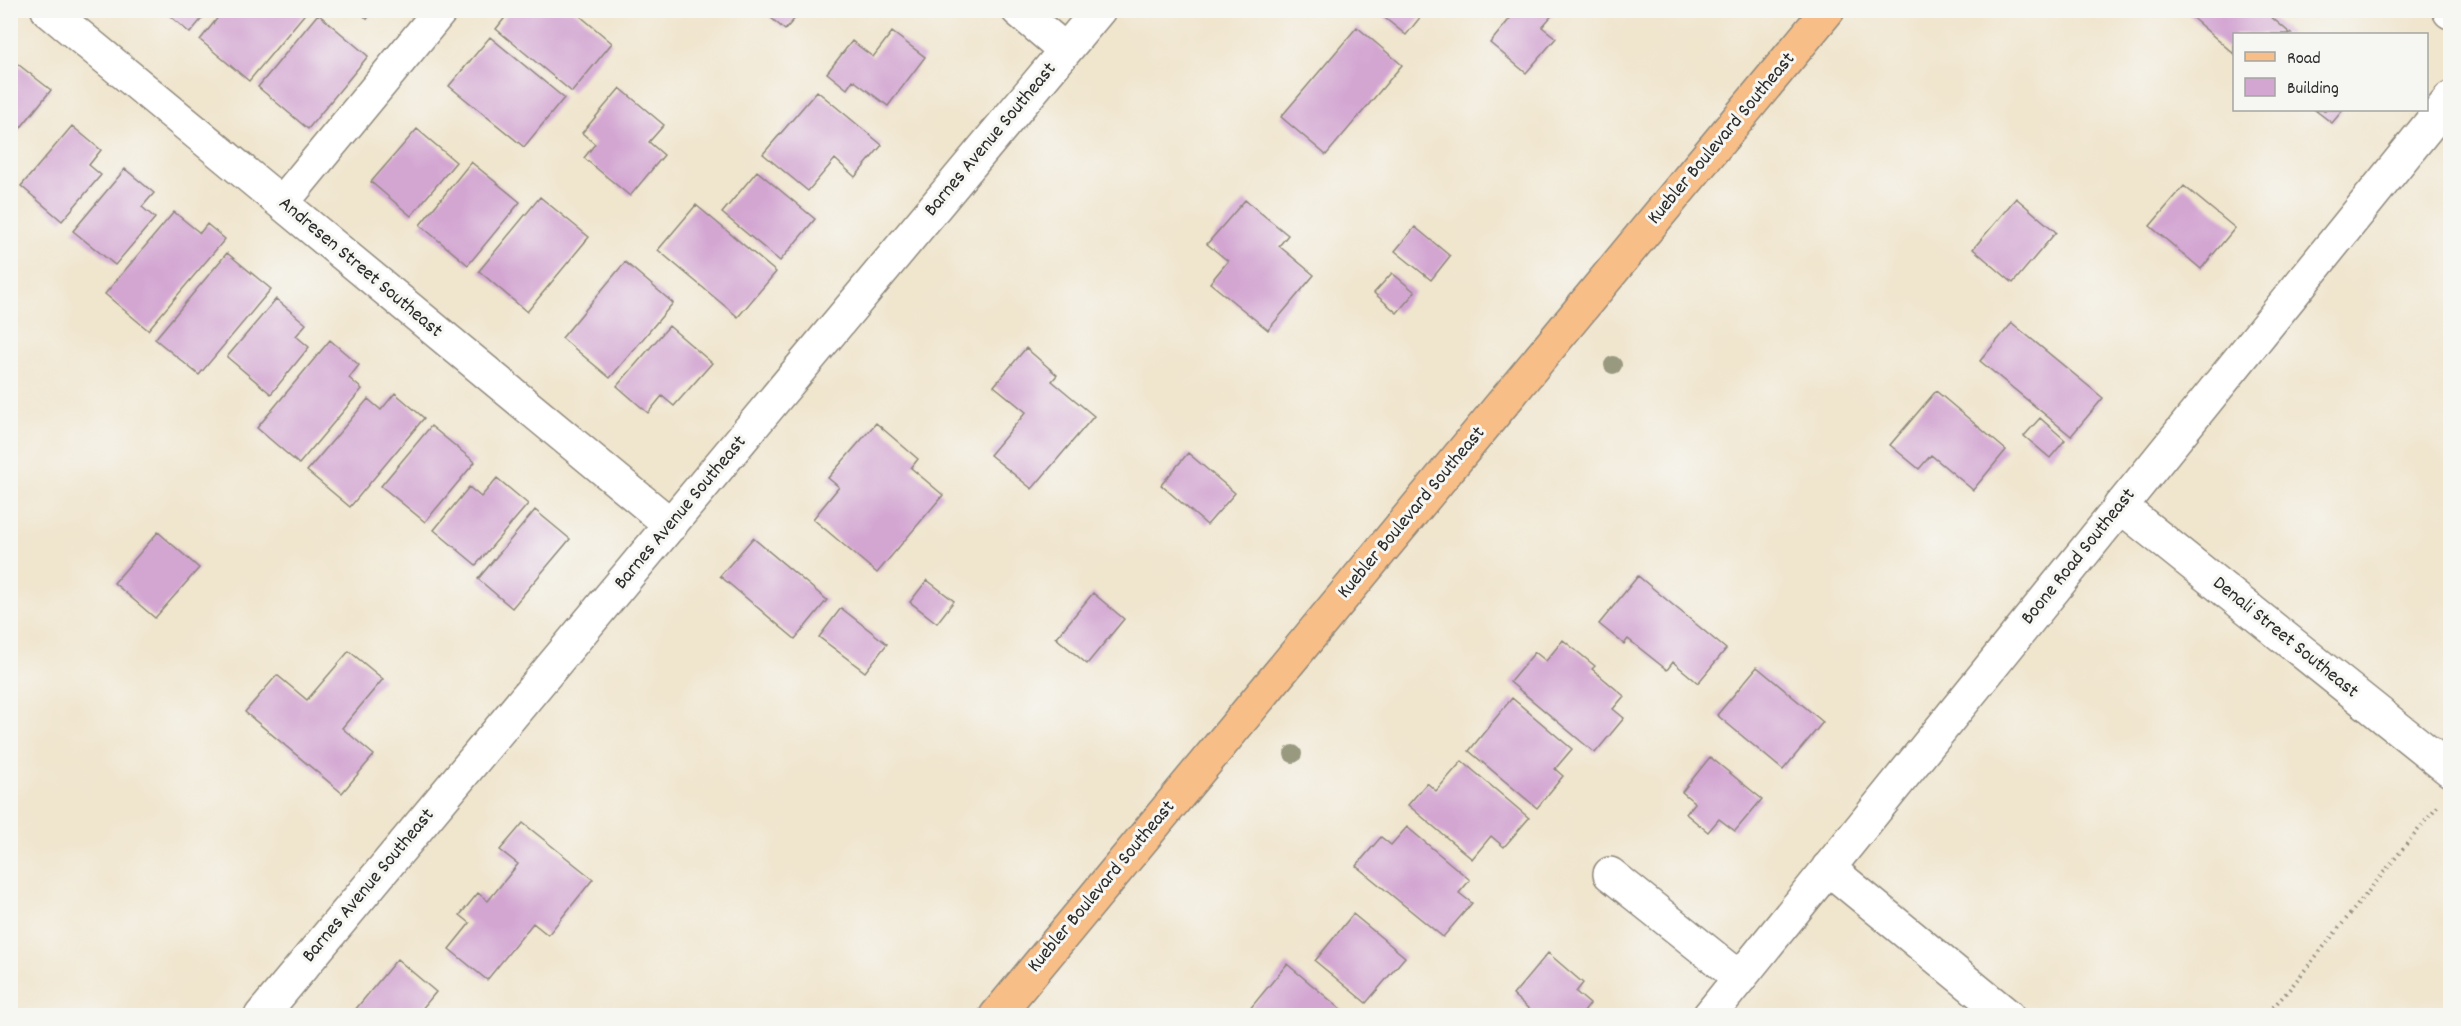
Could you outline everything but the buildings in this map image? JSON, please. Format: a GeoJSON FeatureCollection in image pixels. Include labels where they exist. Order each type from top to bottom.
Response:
{"type":"FeatureCollection","features":[{"type":"Feature","properties":{"kind":"main road","name":"Kuebler Boulevard Southeast"},"geometry":{"type":"LineString","coordinates":[[996,1016],[1828,10]]}},
{"type":"Feature","properties":{"kind":"street","name":"Andresen Street Southeast"},"geometry":{"type":"LineString","coordinates":[[48,10],[671,525]]}},
{"type":"Feature","properties":{"kind":"street"},"geometry":{"type":"LineString","coordinates":[[282,203],[441,10]]}},
{"type":"Feature","properties":{"kind":"street"},"geometry":{"type":"LineString","coordinates":[[1017,10],[1065,50]]}},
{"type":"Feature","properties":{"kind":"street","name":"Barnes Avenue Southeast"},"geometry":{"type":"LineString","coordinates":[[261,1016],[1099,10]]}},
{"type":"Feature","properties":{"kind":"street","name":"Boone Road Southeast"},"geometry":{"type":"LineString","coordinates":[[1709,1016],[2451,99]]}},
{"type":"Feature","properties":{"kind":"street","name":"Denali Street Southeast"},"geometry":{"type":"LineString","coordinates":[[2120,506],[2447,784]]}},
{"type":"Feature","properties":{"kind":"street"},"geometry":{"type":"LineString","coordinates":[[1828,868],[2008,1016]]}},
{"type":"Feature","properties":{"kind":"street"},"geometry":{"type":"LineString","coordinates":[[1610,874],[1740,978]]}},
{"type":"Feature","properties":{"kind":"path"},"geometry":{"type":"LineString","coordinates":[[2265,1016],[2288,991],[2447,784]]}}]}
